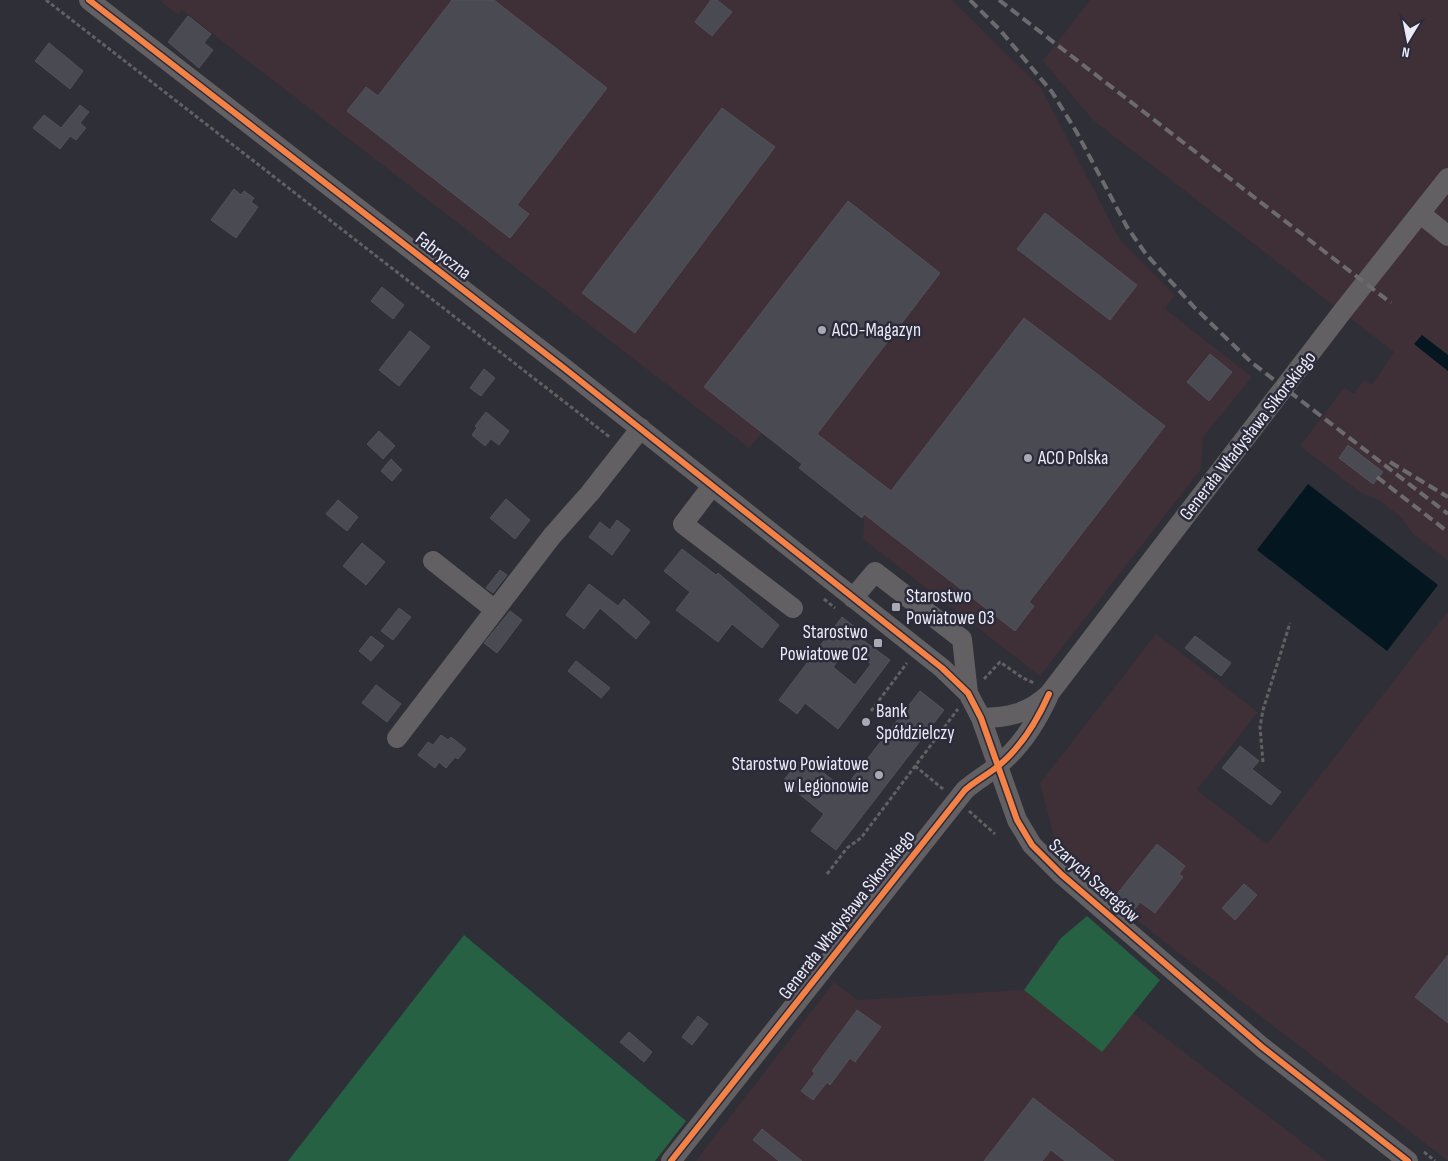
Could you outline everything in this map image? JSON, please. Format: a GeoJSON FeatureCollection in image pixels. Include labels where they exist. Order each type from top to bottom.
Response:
{"type":"FeatureCollection","features":[{"type":"Feature","properties":{"kind":"street","name":"Fabryczna"},"geometry":{"type":"LineString","coordinates":[[89,0],[641,428],[777,538]]}},
{"type":"Feature","properties":{"kind":"street","name":"Generała Władysława Sikorskiego"},"geometry":{"type":"LineString","coordinates":[[981,718],[1010,717],[1028,710],[1448,178]]}},
{"type":"Feature","properties":{"kind":"street"},"geometry":{"type":"LineString","coordinates":[[1420,214],[1448,236]]}},
{"type":"Feature","properties":{"kind":"street"},"geometry":{"type":"LineString","coordinates":[[397,738],[552,536],[590,493],[641,428]]}},
{"type":"Feature","properties":{"kind":"street"},"geometry":{"type":"LineString","coordinates":[[712,486],[683,524],[793,608]]}},
{"type":"Feature","properties":{"kind":"street","name":"Szarych Szeregów"},"geometry":{"type":"LineString","coordinates":[[777,538],[848,606],[942,668],[967,694],[981,718],[1017,820],[1032,845],[1061,874],[1262,1047],[1408,1161]]}},
{"type":"Feature","properties":{"kind":"street"},"geometry":{"type":"LineString","coordinates":[[433,561],[495,610]]}},
{"type":"Feature","properties":{"kind":"street"},"geometry":{"type":"LineString","coordinates":[[848,606],[875,572],[962,639],[967,694]]}},
{"type":"Feature","properties":{"kind":"street","name":"Generała Władysława Sikorskiego"},"geometry":{"type":"LineString","coordinates":[[672,1161],[961,796],[974,782],[997,767],[1026,737],[1039,717],[1044,689]]}},
{"type":"Feature","properties":{"kind":"street"},"geometry":{"type":"LineString","coordinates":[[1010,717],[1022,728],[1026,737]]}},
{"type":"Feature","properties":{"kind":"path"},"geometry":{"type":"LineString","coordinates":[[46,0],[624,448]]}},
{"type":"Feature","properties":{"kind":"path"},"geometry":{"type":"LineString","coordinates":[[823,590],[824,598],[828,603],[848,606]]}},
{"type":"Feature","properties":{"kind":"path"},"geometry":{"type":"LineString","coordinates":[[1263,762],[1260,727],[1263,710],[1290,623]]}},
{"type":"Feature","properties":{"kind":"path"},"geometry":{"type":"LineString","coordinates":[[900,660],[916,668]]}},
{"type":"Feature","properties":{"kind":"path"},"geometry":{"type":"LineString","coordinates":[[827,874],[846,848],[861,838],[967,694],[1000,662],[1023,678],[1044,689]]}},
{"type":"Feature","properties":{"kind":"path"},"geometry":{"type":"LineString","coordinates":[[871,711],[907,663]]}},
{"type":"Feature","properties":{"kind":"shaded area"},"geometry":{"type":"Polygon","coordinates":[[[159,0],[952,0],[1041,88],[1120,240],[1175,295],[1165,309],[1252,377],[1203,437],[1201,469],[1040,676],[863,539],[864,519],[799,468],[802,464],[762,433],[749,448],[182,10],[178,15],[159,0]]]}},
{"type":"Feature","properties":{"kind":"shaded area"},"geometry":{"type":"Polygon","coordinates":[[[1090,0],[1448,0],[1448,560],[1414,535],[1402,518],[1379,500],[1361,493],[1300,446],[1344,388],[1354,394],[1364,379],[1372,385],[1394,352],[1093,120],[1043,61],[1090,0]]]}},
{"type":"Feature","properties":{"kind":"shaded area"},"geometry":{"type":"Polygon","coordinates":[[[1448,611],[1448,1161],[1095,888],[1055,842],[1040,783],[1156,634],[1258,712],[1197,790],[1267,844],[1448,611]]]}},
{"type":"Feature","properties":{"kind":"shaded area"},"geometry":{"type":"Polygon","coordinates":[[[1050,950],[1327,1161],[696,1161],[834,982],[857,1000],[1024,990],[1050,950]]]}},
{"type":"Feature","properties":{"kind":"green space"},"geometry":{"type":"Polygon","coordinates":[[[1087,916],[1160,980],[1102,1052],[1024,990],[1061,938],[1087,916]]]}},
{"type":"Feature","properties":{"kind":"green space"},"geometry":{"type":"Polygon","coordinates":[[[464,935],[686,1121],[655,1161],[288,1161],[464,935]]]}},
{"type":"Feature","properties":{"kind":"water"},"geometry":{"type":"Polygon","coordinates":[[[1422,335],[1448,355],[1448,371],[1414,344],[1422,335]]]}},
{"type":"Feature","properties":{"kind":"water"},"geometry":{"type":"Polygon","coordinates":[[[1308,484],[1438,585],[1387,651],[1257,550],[1308,484]]]}},
{"type":"Feature","properties":{"kind":"building"},"geometry":{"type":"Polygon","coordinates":[[[452,0],[494,0],[607,88],[517,205],[529,214],[510,238],[347,111],[366,87],[378,96],[452,0]]]}},
{"type":"Feature","properties":{"kind":"building"},"geometry":{"type":"Polygon","coordinates":[[[711,0],[717,0],[732,12],[712,36],[695,22],[711,0]]]}},
{"type":"Feature","properties":{"kind":"building"},"geometry":{"type":"Polygon","coordinates":[[[188,16],[211,34],[204,43],[213,50],[199,68],[168,42],[188,16]]]}},
{"type":"Feature","properties":{"kind":"building"},"geometry":{"type":"Polygon","coordinates":[[[49,43],[83,71],[70,89],[35,61],[49,43]]]}},
{"type":"Feature","properties":{"kind":"building"},"geometry":{"type":"Polygon","coordinates":[[[80,105],[89,112],[80,123],[86,128],[76,140],[70,136],[60,149],[33,128],[44,115],[61,128],[80,105]]]}},
{"type":"Feature","properties":{"kind":"building"},"geometry":{"type":"Polygon","coordinates":[[[722,108],[775,147],[635,333],[582,293],[722,108]]]}},
{"type":"Feature","properties":{"kind":"building"},"geometry":{"type":"Polygon","coordinates":[[[234,189],[241,195],[244,191],[254,198],[251,202],[258,207],[236,238],[211,220],[234,189]]]}},
{"type":"Feature","properties":{"kind":"building"},"geometry":{"type":"Polygon","coordinates":[[[848,201],[940,273],[817,434],[891,491],[1024,318],[1165,426],[1029,602],[1034,606],[1015,631],[864,514],[862,518],[799,468],[802,464],[704,387],[848,201]]]}},
{"type":"Feature","properties":{"kind":"building"},"geometry":{"type":"Polygon","coordinates":[[[1045,213],[1137,285],[1110,320],[1017,249],[1045,213]]]}},
{"type":"Feature","properties":{"kind":"building"},"geometry":{"type":"Polygon","coordinates":[[[382,287],[404,305],[393,319],[371,301],[382,287]]]}},
{"type":"Feature","properties":{"kind":"building"},"geometry":{"type":"Polygon","coordinates":[[[410,331],[430,347],[399,386],[379,370],[410,331]]]}},
{"type":"Feature","properties":{"kind":"building"},"geometry":{"type":"Polygon","coordinates":[[[1210,354],[1232,372],[1209,401],[1187,382],[1210,354]]]}},
{"type":"Feature","properties":{"kind":"building"},"geometry":{"type":"Polygon","coordinates":[[[484,369],[495,378],[481,396],[470,388],[484,369]]]}},
{"type":"Feature","properties":{"kind":"building"},"geometry":{"type":"Polygon","coordinates":[[[486,412],[509,431],[499,445],[491,439],[485,446],[472,435],[477,428],[475,426],[486,412]]]}},
{"type":"Feature","properties":{"kind":"building"},"geometry":{"type":"Polygon","coordinates":[[[379,431],[395,446],[383,459],[367,444],[379,431]]]}},
{"type":"Feature","properties":{"kind":"building"},"geometry":{"type":"Polygon","coordinates":[[[1348,445],[1383,472],[1373,484],[1339,458],[1348,445]]]}},
{"type":"Feature","properties":{"kind":"building"},"geometry":{"type":"Polygon","coordinates":[[[391,459],[402,470],[392,481],[381,471],[391,459]]]}},
{"type":"Feature","properties":{"kind":"building"},"geometry":{"type":"Polygon","coordinates":[[[506,499],[530,520],[515,539],[490,518],[506,499]]]}},
{"type":"Feature","properties":{"kind":"building"},"geometry":{"type":"Polygon","coordinates":[[[338,500],[358,517],[347,531],[326,514],[338,500]]]}},
{"type":"Feature","properties":{"kind":"building"},"geometry":{"type":"Polygon","coordinates":[[[617,520],[630,530],[612,555],[589,537],[600,522],[610,530],[617,520]]]}},
{"type":"Feature","properties":{"kind":"building"},"geometry":{"type":"Polygon","coordinates":[[[362,543],[385,562],[366,585],[343,566],[362,543]]]}},
{"type":"Feature","properties":{"kind":"building"},"geometry":{"type":"Polygon","coordinates":[[[682,549],[716,575],[718,573],[779,625],[762,648],[732,624],[718,642],[676,610],[690,592],[664,571],[682,549]]]}},
{"type":"Feature","properties":{"kind":"building"},"geometry":{"type":"Polygon","coordinates":[[[500,570],[507,575],[493,593],[486,588],[500,570]]]}},
{"type":"Feature","properties":{"kind":"building"},"geometry":{"type":"Polygon","coordinates":[[[589,584],[618,606],[624,599],[650,622],[636,639],[600,608],[584,629],[566,615],[589,584]]]}},
{"type":"Feature","properties":{"kind":"building"},"geometry":{"type":"Polygon","coordinates":[[[399,608],[411,617],[393,640],[381,631],[399,608]]]}},
{"type":"Feature","properties":{"kind":"building"},"geometry":{"type":"Polygon","coordinates":[[[510,611],[522,620],[497,653],[484,643],[510,611]]]}},
{"type":"Feature","properties":{"kind":"building"},"geometry":{"type":"Polygon","coordinates":[[[842,617],[861,632],[857,636],[890,660],[838,729],[805,703],[797,714],[779,700],[842,617]],[[848,647],[833,667],[855,685],[871,664],[848,647]]]}},
{"type":"Feature","properties":{"kind":"building"},"geometry":{"type":"Polygon","coordinates":[[[371,636],[384,646],[371,661],[359,651],[371,636]]]}},
{"type":"Feature","properties":{"kind":"building"},"geometry":{"type":"Polygon","coordinates":[[[1195,636],[1231,663],[1221,676],[1185,648],[1195,636]]]}},
{"type":"Feature","properties":{"kind":"building"},"geometry":{"type":"Polygon","coordinates":[[[576,661],[610,688],[601,698],[568,671],[576,661]]]}},
{"type":"Feature","properties":{"kind":"building"},"geometry":{"type":"Polygon","coordinates":[[[376,685],[401,704],[387,722],[362,703],[376,685]]]}},
{"type":"Feature","properties":{"kind":"building"},"geometry":{"type":"Polygon","coordinates":[[[920,691],[944,710],[836,850],[811,831],[824,814],[783,781],[803,757],[844,789],[920,691]]]}},
{"type":"Feature","properties":{"kind":"building"},"geometry":{"type":"Polygon","coordinates":[[[441,735],[448,740],[451,737],[466,749],[458,759],[455,757],[446,768],[439,762],[435,768],[418,755],[428,742],[433,745],[441,735]]]}},
{"type":"Feature","properties":{"kind":"building"},"geometry":{"type":"Polygon","coordinates":[[[1240,746],[1259,761],[1252,769],[1281,792],[1271,805],[1222,768],[1240,746]]]}},
{"type":"Feature","properties":{"kind":"building"},"geometry":{"type":"Polygon","coordinates":[[[1157,844],[1185,866],[1179,874],[1183,877],[1155,913],[1140,902],[1131,914],[1113,899],[1157,844]]]}},
{"type":"Feature","properties":{"kind":"building"},"geometry":{"type":"Polygon","coordinates":[[[1244,884],[1257,895],[1235,920],[1222,908],[1244,884]]]}},
{"type":"Feature","properties":{"kind":"building"},"geometry":{"type":"Polygon","coordinates":[[[1448,955],[1448,1023],[1415,997],[1448,955]]]}},
{"type":"Feature","properties":{"kind":"building"},"geometry":{"type":"Polygon","coordinates":[[[857,1010],[881,1027],[855,1062],[850,1058],[830,1085],[827,1082],[813,1100],[801,1091],[815,1073],[812,1071],[857,1010]]]}},
{"type":"Feature","properties":{"kind":"building"},"geometry":{"type":"Polygon","coordinates":[[[698,1016],[708,1024],[692,1045],[682,1037],[698,1016]]]}},
{"type":"Feature","properties":{"kind":"building"},"geometry":{"type":"Polygon","coordinates":[[[629,1032],[652,1052],[644,1062],[620,1042],[629,1032]]]}},
{"type":"Feature","properties":{"kind":"building"},"geometry":{"type":"Polygon","coordinates":[[[1033,1098],[1114,1161],[1065,1161],[1051,1150],[1042,1161],[984,1161],[1033,1098]]]}},
{"type":"Feature","properties":{"kind":"building"},"geometry":{"type":"Polygon","coordinates":[[[762,1129],[802,1161],[779,1161],[753,1140],[762,1129]]]}},
{"type":"Feature","properties":{"kind":"railway"},"geometry":{"type":"LineString","coordinates":[[970,0],[1000,30],[1052,92],[1076,131],[1127,227],[1146,254],[1194,307],[1251,362],[1448,514]]}},
{"type":"Feature","properties":{"kind":"railway"},"geometry":{"type":"LineString","coordinates":[[999,0],[1391,303]]}},
{"type":"Feature","properties":{"kind":"railway"},"geometry":{"type":"LineString","coordinates":[[1390,462],[1448,497]]}},
{"type":"Feature","properties":{"kind":"railway"},"geometry":{"type":"LineString","coordinates":[[1377,477],[1448,532]]}},
{"type":"Feature","properties":{"kind":"cycle path"},"geometry":{"type":"LineString","coordinates":[[89,0],[564,368],[942,668],[968,693],[981,718],[1017,820],[1032,845],[1061,874],[1262,1047],[1408,1161]]}},
{"type":"Feature","properties":{"kind":"cycle path"},"geometry":{"type":"LineString","coordinates":[[671,1161],[965,790],[1006,760],[1021,743],[1034,724],[1049,694]]}},
{"type":"Feature","properties":{"kind":"place","name":"ACO-Magazyn"},"geometry":{"type":"Point","coordinates":[822,330]}},
{"type":"Feature","properties":{"kind":"place","name":"ACO Polska"},"geometry":{"type":"Point","coordinates":[1028,458]}},
{"type":"Feature","properties":{"kind":"place","name":"Starostwo Powiatowe 03"},"geometry":{"type":"Point","coordinates":[896,607]}},
{"type":"Feature","properties":{"kind":"place","name":"Starostwo Powiatowe 02"},"geometry":{"type":"Point","coordinates":[878,643]}},
{"type":"Feature","properties":{"kind":"place","name":"Bank Spółdzielczy"},"geometry":{"type":"Point","coordinates":[866,722]}},
{"type":"Feature","properties":{"kind":"place","name":"Starostwo Powiatowe w Legionowie"},"geometry":{"type":"Point","coordinates":[879,775]}}]}
